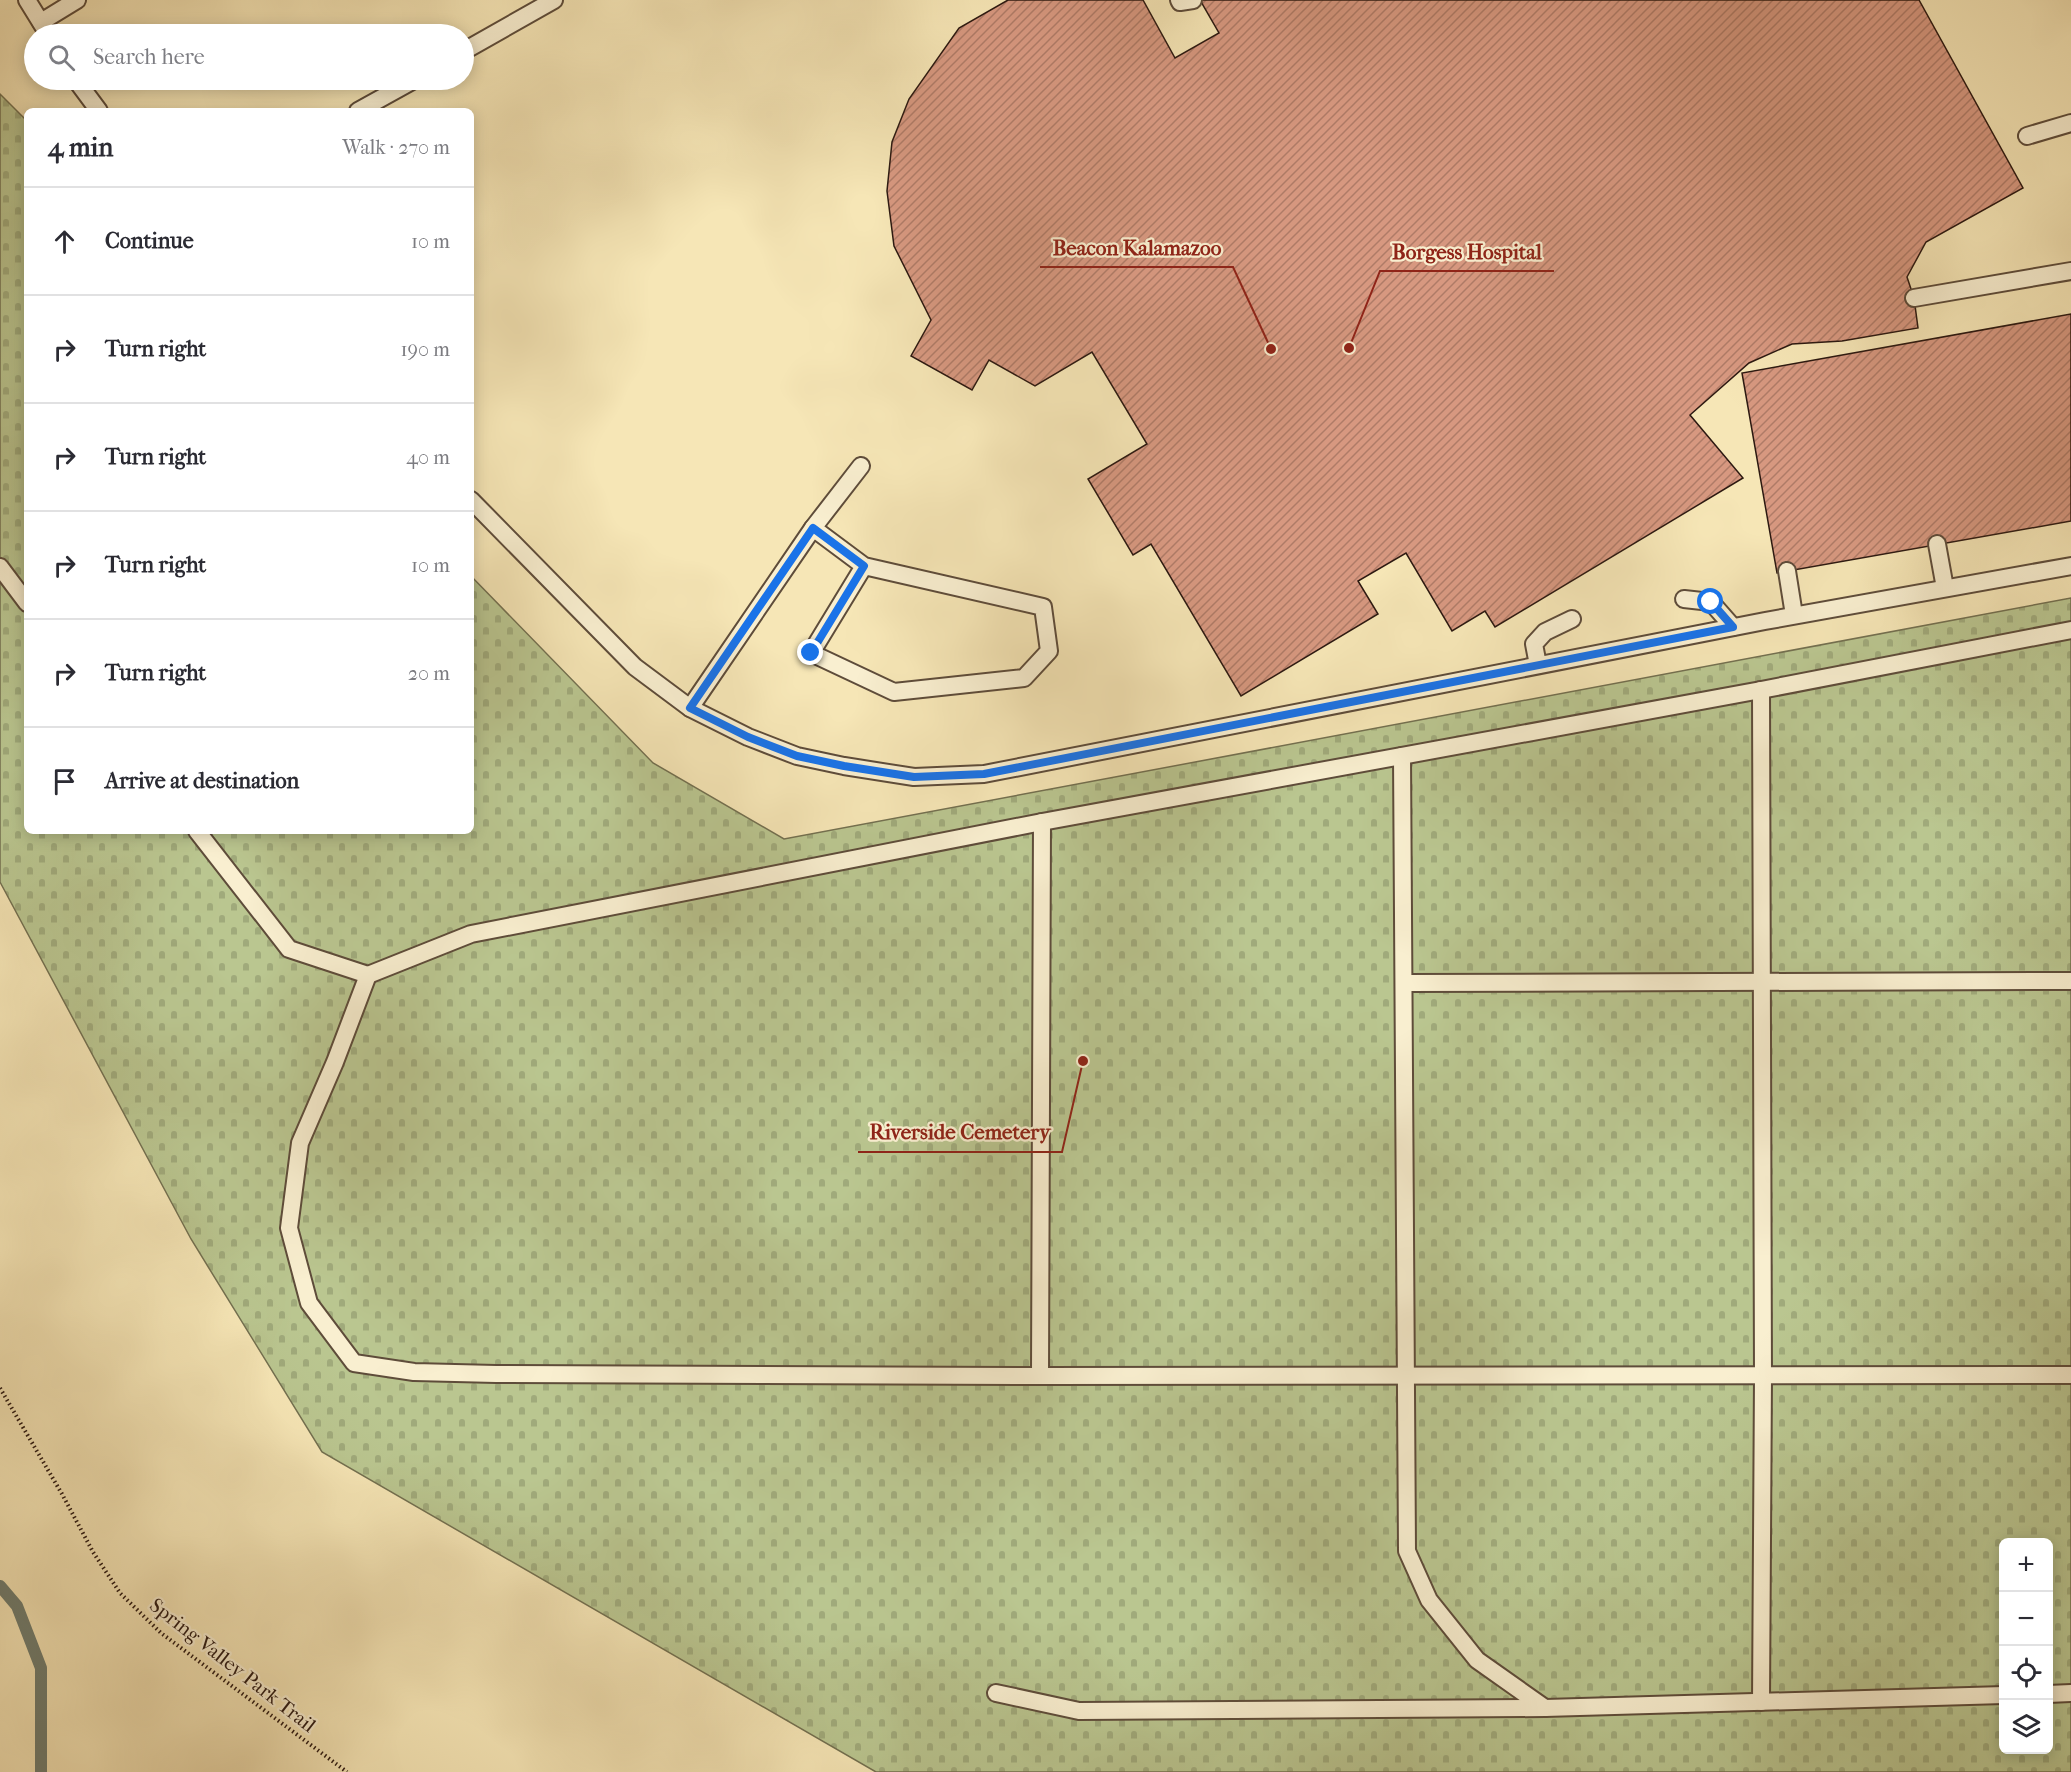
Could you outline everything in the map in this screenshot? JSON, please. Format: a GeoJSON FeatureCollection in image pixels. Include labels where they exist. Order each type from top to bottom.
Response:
{"type":"FeatureCollection","features":[{"type":"Feature","properties":{"kind":"lane"},"geometry":{"type":"LineString","coordinates":[[27,0],[42,24]]}},
{"type":"Feature","properties":{"kind":"lane"},"geometry":{"type":"LineString","coordinates":[[50,24],[77,0]]}},
{"type":"Feature","properties":{"kind":"lane"},"geometry":{"type":"LineString","coordinates":[[474,45],[554,0]]}},
{"type":"Feature","properties":{"kind":"lane"},"geometry":{"type":"LineString","coordinates":[[1179,0],[1180,2],[1193,0]]}},
{"type":"Feature","properties":{"kind":"lane"},"geometry":{"type":"LineString","coordinates":[[83,90],[97,108]]}},
{"type":"Feature","properties":{"kind":"lane"},"geometry":{"type":"LineString","coordinates":[[363,108],[396,90]]}},
{"type":"Feature","properties":{"kind":"lane"},"geometry":{"type":"LineString","coordinates":[[2026,136],[2071,123]]}},
{"type":"Feature","properties":{"kind":"lane"},"geometry":{"type":"LineString","coordinates":[[1914,298],[2071,271]]}},
{"type":"Feature","properties":{"kind":"lane"},"geometry":{"type":"LineString","coordinates":[[690,708],[813,528],[861,466]]}},
{"type":"Feature","properties":{"kind":"lane"},"geometry":{"type":"LineString","coordinates":[[474,503],[635,667],[690,708],[748,737],[797,756],[914,777],[984,774],[1794,615],[2071,566]]}},
{"type":"Feature","properties":{"kind":"lane"},"geometry":{"type":"LineString","coordinates":[[813,528],[864,566],[1043,607],[1049,651],[1024,678],[894,692],[811,653],[864,566]]}},
{"type":"Feature","properties":{"kind":"lane"},"geometry":{"type":"LineString","coordinates":[[1937,544],[1945,588]]}},
{"type":"Feature","properties":{"kind":"lane"},"geometry":{"type":"LineString","coordinates":[[0,567],[24,599]]}},
{"type":"Feature","properties":{"kind":"lane"},"geometry":{"type":"LineString","coordinates":[[1788,571],[1794,615]]}},
{"type":"Feature","properties":{"kind":"lane"},"geometry":{"type":"LineString","coordinates":[[1684,599],[1711,602],[1733,627]]}},
{"type":"Feature","properties":{"kind":"lane"},"geometry":{"type":"LineString","coordinates":[[1538,665],[1534,644],[1545,632],[1572,619]]}},
{"type":"Feature","properties":{"kind":"lane"},"geometry":{"type":"LineString","coordinates":[[198,834],[289,949],[368,975],[471,934],[1042,822],[1761,690],[2071,630]]}},
{"type":"Feature","properties":{"kind":"lane"},"geometry":{"type":"LineString","coordinates":[[1761,690],[1763,1377],[1761,1702]]}},
{"type":"Feature","properties":{"kind":"lane"},"geometry":{"type":"LineString","coordinates":[[1402,756],[1407,1551],[1429,1600],[1477,1660],[1545,1708]]}},
{"type":"Feature","properties":{"kind":"lane"},"geometry":{"type":"LineString","coordinates":[[1040,1376],[1042,822]]}},
{"type":"Feature","properties":{"kind":"lane"},"geometry":{"type":"LineString","coordinates":[[368,975],[335,1062],[300,1143],[289,1228],[309,1303],[354,1363],[426,1373],[1763,1377],[2071,1375]]}},
{"type":"Feature","properties":{"kind":"lane"},"geometry":{"type":"LineString","coordinates":[[1404,983],[2071,981]]}},
{"type":"Feature","properties":{"kind":"lane"},"geometry":{"type":"LineString","coordinates":[[996,1693],[1079,1711],[1545,1708],[1999,1695]]}},
{"type":"Feature","properties":{"kind":"lane"},"geometry":{"type":"LineString","coordinates":[[2053,1694],[2071,1693]]}},
{"type":"Feature","properties":{"kind":"path","name":"Spring Valley Park Trail"},"geometry":{"type":"LineString","coordinates":[[0,1388],[93,1552],[120,1593],[161,1633],[347,1772]]}},
{"type":"Feature","properties":{"kind":"green space"},"geometry":{"type":"Polygon","coordinates":[[[0,94],[24,118],[24,834],[474,834],[474,579],[653,763],[784,839],[2071,598],[2071,1772],[876,1772],[322,1452],[191,1239],[0,882],[0,94]]]}},
{"type":"Feature","properties":{"kind":"building"},"geometry":{"type":"Polygon","coordinates":[[[1008,0],[1143,0],[1175,58],[1219,33],[1200,0],[1919,0],[2023,188],[1926,242],[1907,277],[1914,298],[1918,328],[1842,341],[1792,344],[1749,363],[1690,415],[1743,478],[1495,627],[1485,611],[1452,631],[1406,553],[1358,581],[1378,614],[1241,696],[1151,544],[1133,555],[1088,479],[1147,444],[1092,352],[1035,386],[989,360],[972,390],[911,356],[931,320],[894,246],[887,191],[892,142],[909,99],[959,28],[1008,0]]]}},
{"type":"Feature","properties":{"kind":"building"},"geometry":{"type":"Polygon","coordinates":[[[2071,314],[2071,521],[1777,573],[1742,373],[2071,314]]]}},
{"type":"Feature","properties":{"kind":"waterway"},"geometry":{"type":"LineString","coordinates":[[0,1586],[17,1606],[41,1668],[41,1772]]}},
{"type":"Feature","properties":{"kind":"place","name":"Borgess Hospital"},"geometry":{"type":"Point","coordinates":[1349,348]}},
{"type":"Feature","properties":{"kind":"place","name":"Beacon Kalamazoo"},"geometry":{"type":"Point","coordinates":[1271,349]}},
{"type":"Feature","properties":{"kind":"place","name":"Riverside Cemetery"},"geometry":{"type":"Point","coordinates":[1083,1061]}},
{"type":"Feature","properties":{"kind":"route"},"geometry":{"type":"LineString","coordinates":[[811,653],[864,566],[813,528],[690,708],[748,737],[797,756],[914,777],[984,774],[1733,627],[1711,602]]}}]}
